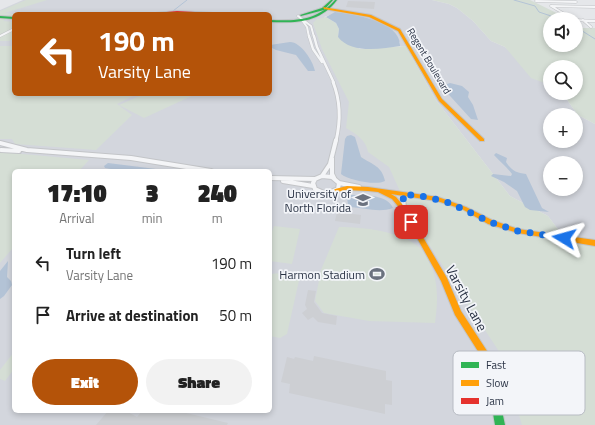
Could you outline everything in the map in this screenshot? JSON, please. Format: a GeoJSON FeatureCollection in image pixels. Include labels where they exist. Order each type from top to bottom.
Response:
{"type":"FeatureCollection","features":[{"type":"Feature","properties":{"kind":"street"},"geometry":{"type":"LineString","coordinates":[[272,20],[302,19],[329,5],[332,0]]}},
{"type":"Feature","properties":{"kind":"street"},"geometry":{"type":"LineString","coordinates":[[272,20],[302,19],[319,15],[331,9],[336,0]]}},
{"type":"Feature","properties":{"kind":"street"},"geometry":{"type":"LineString","coordinates":[[573,0],[581,6]]}},
{"type":"Feature","properties":{"kind":"street"},"geometry":{"type":"LineString","coordinates":[[536,1],[576,2]]}},
{"type":"Feature","properties":{"kind":"street"},"geometry":{"type":"LineString","coordinates":[[546,1],[551,6],[562,12]]}},
{"type":"Feature","properties":{"kind":"street"},"geometry":{"type":"LineString","coordinates":[[551,6],[595,7]]}},
{"type":"Feature","properties":{"kind":"street","name":"Regent Boulevard"},"geometry":{"type":"LineString","coordinates":[[324,8],[370,16],[399,30],[440,100],[482,140]]}},
{"type":"Feature","properties":{"kind":"street"},"geometry":{"type":"LineString","coordinates":[[0,17],[12,18]]}},
{"type":"Feature","properties":{"kind":"street"},"geometry":{"type":"LineString","coordinates":[[302,19],[313,28],[315,41],[337,93],[340,112],[332,158],[332,174],[339,183],[380,191],[427,197],[450,203],[490,222],[518,231],[595,243]]}},
{"type":"Feature","properties":{"kind":"street"},"geometry":{"type":"LineString","coordinates":[[302,19],[308,28],[311,43],[325,66]]}},
{"type":"Feature","properties":{"kind":"street"},"geometry":{"type":"LineString","coordinates":[[583,20],[595,21]]}},
{"type":"Feature","properties":{"kind":"street"},"geometry":{"type":"LineString","coordinates":[[583,20],[591,27]]}},
{"type":"Feature","properties":{"kind":"street"},"geometry":{"type":"LineString","coordinates":[[0,36],[12,30]]}},
{"type":"Feature","properties":{"kind":"street"},"geometry":{"type":"LineString","coordinates":[[311,43],[315,41]]}},
{"type":"Feature","properties":{"kind":"street"},"geometry":{"type":"LineString","coordinates":[[0,143],[7,143],[8,145],[27,150]]}},
{"type":"Feature","properties":{"kind":"street"},"geometry":{"type":"LineString","coordinates":[[1,150],[8,145]]}},
{"type":"Feature","properties":{"kind":"street"},"geometry":{"type":"LineString","coordinates":[[1,150],[27,150],[131,158],[199,169]]}},
{"type":"Feature","properties":{"kind":"street"},"geometry":{"type":"LineString","coordinates":[[272,178],[315,179],[326,173],[332,158]]}},
{"type":"Feature","properties":{"kind":"street"},"geometry":{"type":"LineString","coordinates":[[322,176],[334,178]]}},
{"type":"Feature","properties":{"kind":"street"},"geometry":{"type":"LineString","coordinates":[[272,178],[313,186],[317,191],[324,193],[332,193],[346,188],[368,189]]}},
{"type":"Feature","properties":{"kind":"street"},"geometry":{"type":"LineString","coordinates":[[313,186],[315,179]]}},
{"type":"Feature","properties":{"kind":"street"},"geometry":{"type":"LineString","coordinates":[[337,190],[339,183]]}},
{"type":"Feature","properties":{"kind":"street","name":"Varsity Lane"},"geometry":{"type":"LineString","coordinates":[[380,191],[394,198],[404,210],[444,280],[458,313],[482,351]]}},
{"type":"Feature","properties":{"kind":"street","name":"Varsity Lane"},"geometry":{"type":"LineString","coordinates":[[403,194],[404,210]]}},
{"type":"Feature","properties":{"kind":"street","name":"Varsity Lane"},"geometry":{"type":"LineString","coordinates":[[498,415],[500,425]]}},
{"type":"Feature","properties":{"kind":"shaded area","name":"University of North Florida"},"geometry":{"type":"Polygon","coordinates":[[[23,0],[432,0],[449,4],[457,8],[473,21],[491,41],[505,47],[543,79],[543,100],[567,100],[573,108],[543,108],[543,148],[583,148],[583,118],[595,124],[595,241],[563,236],[548,216],[510,196],[435,99],[406,46],[400,46],[400,42],[333,14],[324,17],[335,38],[545,351],[453,351],[453,415],[585,415],[585,410],[595,425],[0,425],[0,19],[12,20],[12,96],[272,96],[272,12],[12,12],[12,16],[0,16],[0,10],[23,0]]]}},
{"type":"Feature","properties":{"kind":"shaded area"},"geometry":{"type":"Polygon","coordinates":[[[26,0],[47,0],[5,13],[12,14],[12,16],[0,15],[0,11],[26,0]]]}},
{"type":"Feature","properties":{"kind":"shaded area"},"geometry":{"type":"Polygon","coordinates":[[[432,0],[530,0],[555,12],[543,12],[543,52],[583,52],[583,28],[595,28],[595,124],[583,118],[583,108],[573,108],[567,100],[583,100],[583,60],[543,60],[543,82],[531,78],[505,47],[491,41],[473,21],[457,8],[449,4],[432,0]]]}},
{"type":"Feature","properties":{"kind":"shaded area"},"geometry":{"type":"Polygon","coordinates":[[[326,17],[336,23],[339,29],[338,37],[360,49],[406,46],[435,99],[510,196],[548,216],[563,236],[595,241],[595,425],[522,425],[519,415],[585,415],[585,351],[499,351],[413,220],[389,167],[368,152],[363,141],[346,128],[349,102],[322,49],[313,23],[317,19],[326,17]]]}},
{"type":"Feature","properties":{"kind":"shaded area"},"geometry":{"type":"Polygon","coordinates":[[[0,18],[8,18],[3,21],[12,22],[12,39],[9,41],[0,41],[0,18]]]}},
{"type":"Feature","properties":{"kind":"shaded area"},"geometry":{"type":"Polygon","coordinates":[[[0,46],[12,46],[12,96],[133,96],[117,104],[132,115],[96,150],[15,144],[12,139],[0,139],[0,46]]]}},
{"type":"Feature","properties":{"kind":"shaded area"},"geometry":{"type":"Polygon","coordinates":[[[139,96],[192,96],[144,118],[119,105],[139,96]]]}},
{"type":"Feature","properties":{"kind":"shaded area"},"geometry":{"type":"Polygon","coordinates":[[[0,152],[89,160],[81,169],[12,169],[12,249],[0,263],[0,152]]]}},
{"type":"Feature","properties":{"kind":"shaded area"},"geometry":{"type":"Polygon","coordinates":[[[274,226],[300,229],[292,264],[272,261],[272,232],[274,226]]]}},
{"type":"Feature","properties":{"kind":"shaded area","name":"Harmon Stadium"},"geometry":{"type":"Polygon","coordinates":[[[339,227],[381,231],[402,237],[420,248],[425,254],[432,268],[436,283],[437,306],[435,323],[369,321],[324,313],[315,301],[321,270],[339,227]]]}},
{"type":"Feature","properties":{"kind":"shaded area"},"geometry":{"type":"Polygon","coordinates":[[[282,273],[300,276],[287,334],[280,338],[272,336],[272,274],[282,273]]]}},
{"type":"Feature","properties":{"kind":"shaded area"},"geometry":{"type":"Polygon","coordinates":[[[12,355],[12,372],[5,381],[0,379],[0,370],[12,355]]]}},
{"type":"Feature","properties":{"kind":"water"},"geometry":{"type":"Polygon","coordinates":[[[335,12],[364,17],[385,25],[393,30],[398,37],[400,46],[367,49],[350,46],[338,37],[339,29],[336,23],[326,17],[335,12]]]}},
{"type":"Feature","properties":{"kind":"water"},"geometry":{"type":"Polygon","coordinates":[[[290,42],[298,45],[312,62],[315,71],[308,71],[296,55],[276,50],[272,48],[272,45],[290,42]]]}},
{"type":"Feature","properties":{"kind":"water"},"geometry":{"type":"Polygon","coordinates":[[[450,83],[462,86],[469,92],[468,97],[473,105],[478,120],[471,119],[441,86],[450,83]]]}},
{"type":"Feature","properties":{"kind":"water"},"geometry":{"type":"Polygon","coordinates":[[[351,135],[355,137],[361,157],[373,164],[382,172],[385,181],[375,183],[362,182],[341,174],[345,139],[347,136],[351,135]]]}},
{"type":"Feature","properties":{"kind":"water"},"geometry":{"type":"Polygon","coordinates":[[[496,153],[507,158],[506,162],[510,168],[517,172],[526,174],[542,208],[549,212],[530,210],[525,207],[517,191],[504,182],[491,176],[493,174],[511,176],[512,174],[494,155],[496,153]]]}},
{"type":"Feature","properties":{"kind":"water"},"geometry":{"type":"Polygon","coordinates":[[[108,163],[156,169],[111,169],[105,168],[104,166],[108,163]]]}},
{"type":"Feature","properties":{"kind":"water"},"geometry":{"type":"Polygon","coordinates":[[[350,195],[374,196],[386,200],[393,208],[377,210],[350,207],[347,198],[350,195]]]}},
{"type":"Feature","properties":{"kind":"water"},"geometry":{"type":"Polygon","coordinates":[[[8,261],[7,277],[11,281],[12,285],[0,299],[0,271],[8,261]]]}},
{"type":"Feature","properties":{"kind":"building"},"geometry":{"type":"Polygon","coordinates":[[[348,1],[375,2],[374,9],[346,7],[348,1]]]}},
{"type":"Feature","properties":{"kind":"building"},"geometry":{"type":"Polygon","coordinates":[[[337,212],[361,215],[360,224],[335,221],[337,212]]]}},
{"type":"Feature","properties":{"kind":"building"},"geometry":{"type":"Polygon","coordinates":[[[308,290],[316,291],[314,302],[322,313],[337,316],[336,325],[318,322],[313,317],[308,320],[302,313],[307,309],[305,305],[308,290]]]}},
{"type":"Feature","properties":{"kind":"building"},"geometry":{"type":"Polygon","coordinates":[[[314,356],[386,371],[386,380],[392,381],[392,405],[385,404],[385,414],[289,393],[290,384],[281,382],[287,357],[294,359],[295,357],[313,361],[314,356]]]}},
{"type":"Feature","properties":{"kind":"building"},"geometry":{"type":"Polygon","coordinates":[[[106,413],[130,413],[137,417],[140,413],[186,413],[228,423],[227,425],[96,425],[106,413]]]}},
{"type":"Feature","properties":{"kind":"waterway"},"geometry":{"type":"LineString","coordinates":[[173,11],[187,0]]}},
{"type":"Feature","properties":{"kind":"waterway"},"geometry":{"type":"LineString","coordinates":[[514,0],[535,6],[539,12],[543,13]]}},
{"type":"Feature","properties":{"kind":"waterway"},"geometry":{"type":"LineString","coordinates":[[583,31],[595,39]]}},
{"type":"Feature","properties":{"kind":"traffic: fast"},"geometry":{"type":"LineString","coordinates":[[301,15],[323,9],[332,0]]}},
{"type":"Feature","properties":{"kind":"traffic: fast"},"geometry":{"type":"LineString","coordinates":[[272,21],[298,21],[315,17],[323,13],[336,0]]}},
{"type":"Feature","properties":{"kind":"traffic: fast"},"geometry":{"type":"LineString","coordinates":[[0,17],[12,18]]}},
{"type":"Feature","properties":{"kind":"traffic: fast"},"geometry":{"type":"LineString","coordinates":[[498,415],[500,425]]}},
{"type":"Feature","properties":{"kind":"traffic: slow"},"geometry":{"type":"LineString","coordinates":[[324,8],[370,16],[399,30],[440,100],[482,140]]}},
{"type":"Feature","properties":{"kind":"traffic: slow"},"geometry":{"type":"LineString","coordinates":[[337,190],[347,188],[368,189],[438,199],[464,208],[490,222],[518,231],[595,243]]}},
{"type":"Feature","properties":{"kind":"traffic: slow"},"geometry":{"type":"LineString","coordinates":[[380,191],[394,198],[404,210],[444,280],[458,313],[482,351]]}},
{"type":"Feature","properties":{"kind":"place","name":"University of North Florida"},"geometry":{"type":"Point","coordinates":[363,200]}},
{"type":"Feature","properties":{"kind":"place","name":"Harmon Stadium"},"geometry":{"type":"Point","coordinates":[377,274]}},
{"type":"Feature","properties":{"kind":"route"},"geometry":{"type":"LineString","coordinates":[[411,222],[404,210],[403,194],[438,199],[464,208],[490,222],[518,231],[564,238]]}}]}
